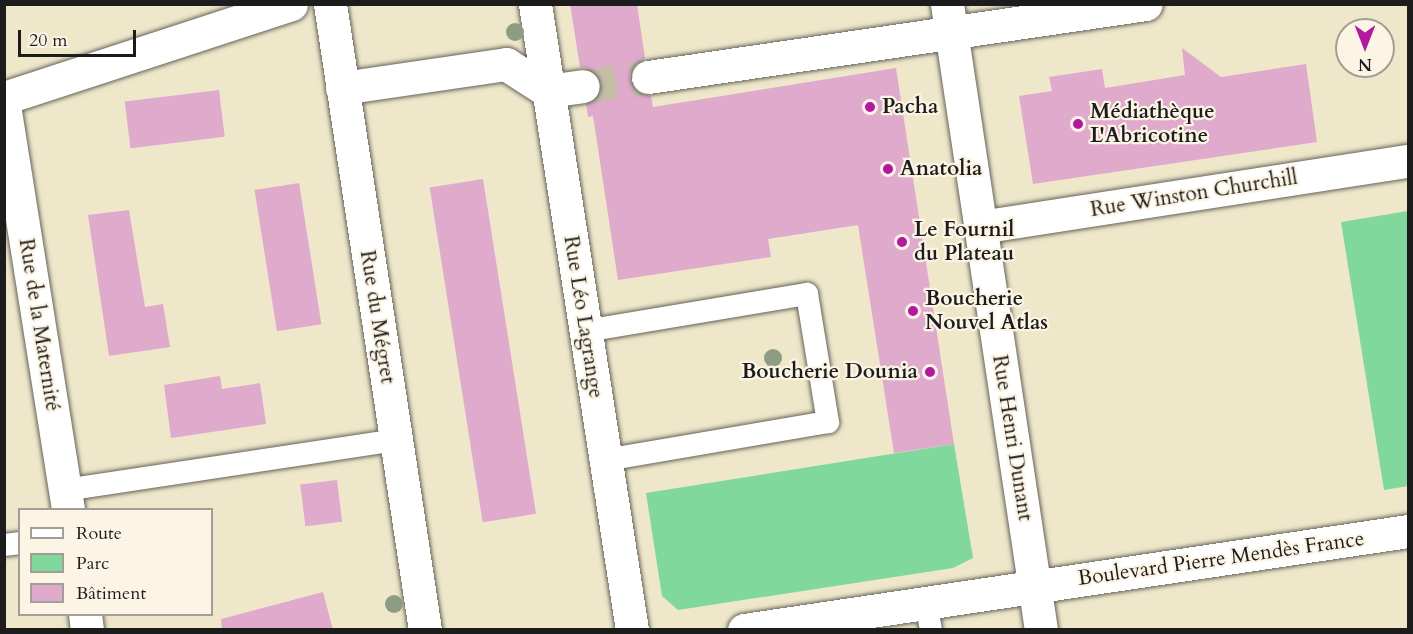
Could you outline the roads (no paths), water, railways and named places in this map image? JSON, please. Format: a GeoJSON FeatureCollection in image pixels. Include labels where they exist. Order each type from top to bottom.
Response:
{"type":"FeatureCollection","features":[{"type":"Feature","properties":{"kind":"street"},"geometry":{"type":"LineString","coordinates":[[4,98],[291,4]]}},
{"type":"Feature","properties":{"kind":"street","name":"Rue du Mégret"},"geometry":{"type":"LineString","coordinates":[[330,4],[425,630]]}},
{"type":"Feature","properties":{"kind":"street","name":"Rue Léo Lagrange"},"geometry":{"type":"LineString","coordinates":[[535,4],[632,630]]}},
{"type":"Feature","properties":{"kind":"street"},"geometry":{"type":"LineString","coordinates":[[648,77],[949,19],[1146,4]]}},
{"type":"Feature","properties":{"kind":"street","name":"Rue Henri Dunant"},"geometry":{"type":"LineString","coordinates":[[949,19],[1041,630]]}},
{"type":"Feature","properties":{"kind":"street"},"geometry":{"type":"LineString","coordinates":[[342,88],[506,64],[548,91],[583,87]]}},
{"type":"Feature","properties":{"kind":"street","name":"Rue de la Maternité"},"geometry":{"type":"LineString","coordinates":[[4,105],[67,500]]}},
{"type":"Feature","properties":{"kind":"street","name":"Rue Winston Churchill"},"geometry":{"type":"LineString","coordinates":[[980,227],[1408,161]]}},
{"type":"Feature","properties":{"kind":"street","name":"Boulevard Pierre Mendès France"},"geometry":{"type":"LineString","coordinates":[[744,630],[929,616],[1034,586],[1408,531]]}},
{"type":"Feature","properties":{"kind":"lane"},"geometry":{"type":"LineString","coordinates":[[585,331],[807,294],[828,423],[605,459]]}},
{"type":"Feature","properties":{"kind":"lane"},"geometry":{"type":"LineString","coordinates":[[67,500],[396,440]]}},
{"type":"Feature","properties":{"kind":"tunnel"},"geometry":{"type":"LineString","coordinates":[[583,86],[648,77]]}},
{"type":"Feature","properties":{"kind":"place","name":"Pacha"},"geometry":{"type":"Point","coordinates":[870,107]}},
{"type":"Feature","properties":{"kind":"place","name":"Médiathèque L'Abricotine"},"geometry":{"type":"Point","coordinates":[1078,124]}},
{"type":"Feature","properties":{"kind":"place","name":"Anatolia"},"geometry":{"type":"Point","coordinates":[888,169]}},
{"type":"Feature","properties":{"kind":"place","name":"Le Fournil du Plateau"},"geometry":{"type":"Point","coordinates":[902,242]}},
{"type":"Feature","properties":{"kind":"place","name":"Boucherie Nouvel Atlas"},"geometry":{"type":"Point","coordinates":[913,311]}},
{"type":"Feature","properties":{"kind":"place","name":"Boucherie Dounia"},"geometry":{"type":"Point","coordinates":[930,372]}}]}
